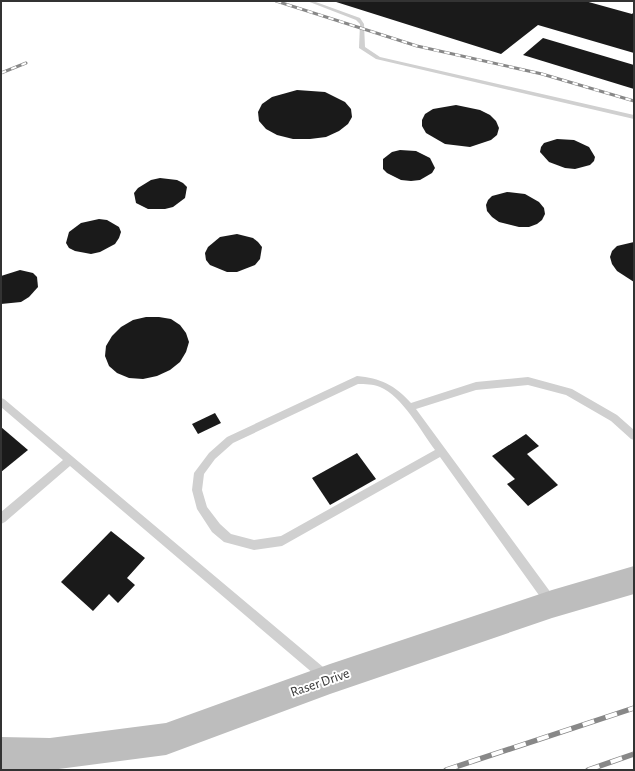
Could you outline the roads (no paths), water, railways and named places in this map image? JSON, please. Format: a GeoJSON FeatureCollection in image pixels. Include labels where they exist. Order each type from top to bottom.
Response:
{"type":"FeatureCollection","features":[{"type":"Feature","properties":{"kind":"street","name":"Raser Drive"},"geometry":{"type":"LineString","coordinates":[[1,753],[50,754],[166,739],[330,679],[552,604],[634,580]]}},
{"type":"Feature","properties":{"kind":"lane"},"geometry":{"type":"LineString","coordinates":[[309,1],[358,18],[362,24],[362,48],[378,58],[634,117]]}},
{"type":"Feature","properties":{"kind":"lane"},"geometry":{"type":"LineString","coordinates":[[442,452],[282,541],[254,545],[228,538],[216,528],[202,509],[197,490],[199,473],[212,456],[230,440],[358,380],[376,381],[393,389],[409,407],[442,452],[552,604]]}},
{"type":"Feature","properties":{"kind":"lane"},"geometry":{"type":"LineString","coordinates":[[409,407],[476,386],[528,381],[569,392],[614,418],[634,436]]}},
{"type":"Feature","properties":{"kind":"lane"},"geometry":{"type":"LineString","coordinates":[[1,402],[69,461],[330,679]]}},
{"type":"Feature","properties":{"kind":"lane"},"geometry":{"type":"LineString","coordinates":[[1,519],[69,461]]}},
{"type":"Feature","properties":{"kind":"railway"},"geometry":{"type":"LineString","coordinates":[[276,1],[417,46],[542,74],[634,101]]}},
{"type":"Feature","properties":{"kind":"railway"},"geometry":{"type":"LineString","coordinates":[[1,73],[26,63]]}},
{"type":"Feature","properties":{"kind":"railway"},"geometry":{"type":"LineString","coordinates":[[446,770],[634,708]]}},
{"type":"Feature","properties":{"kind":"railway"},"geometry":{"type":"LineString","coordinates":[[588,770],[634,754]]}}]}
